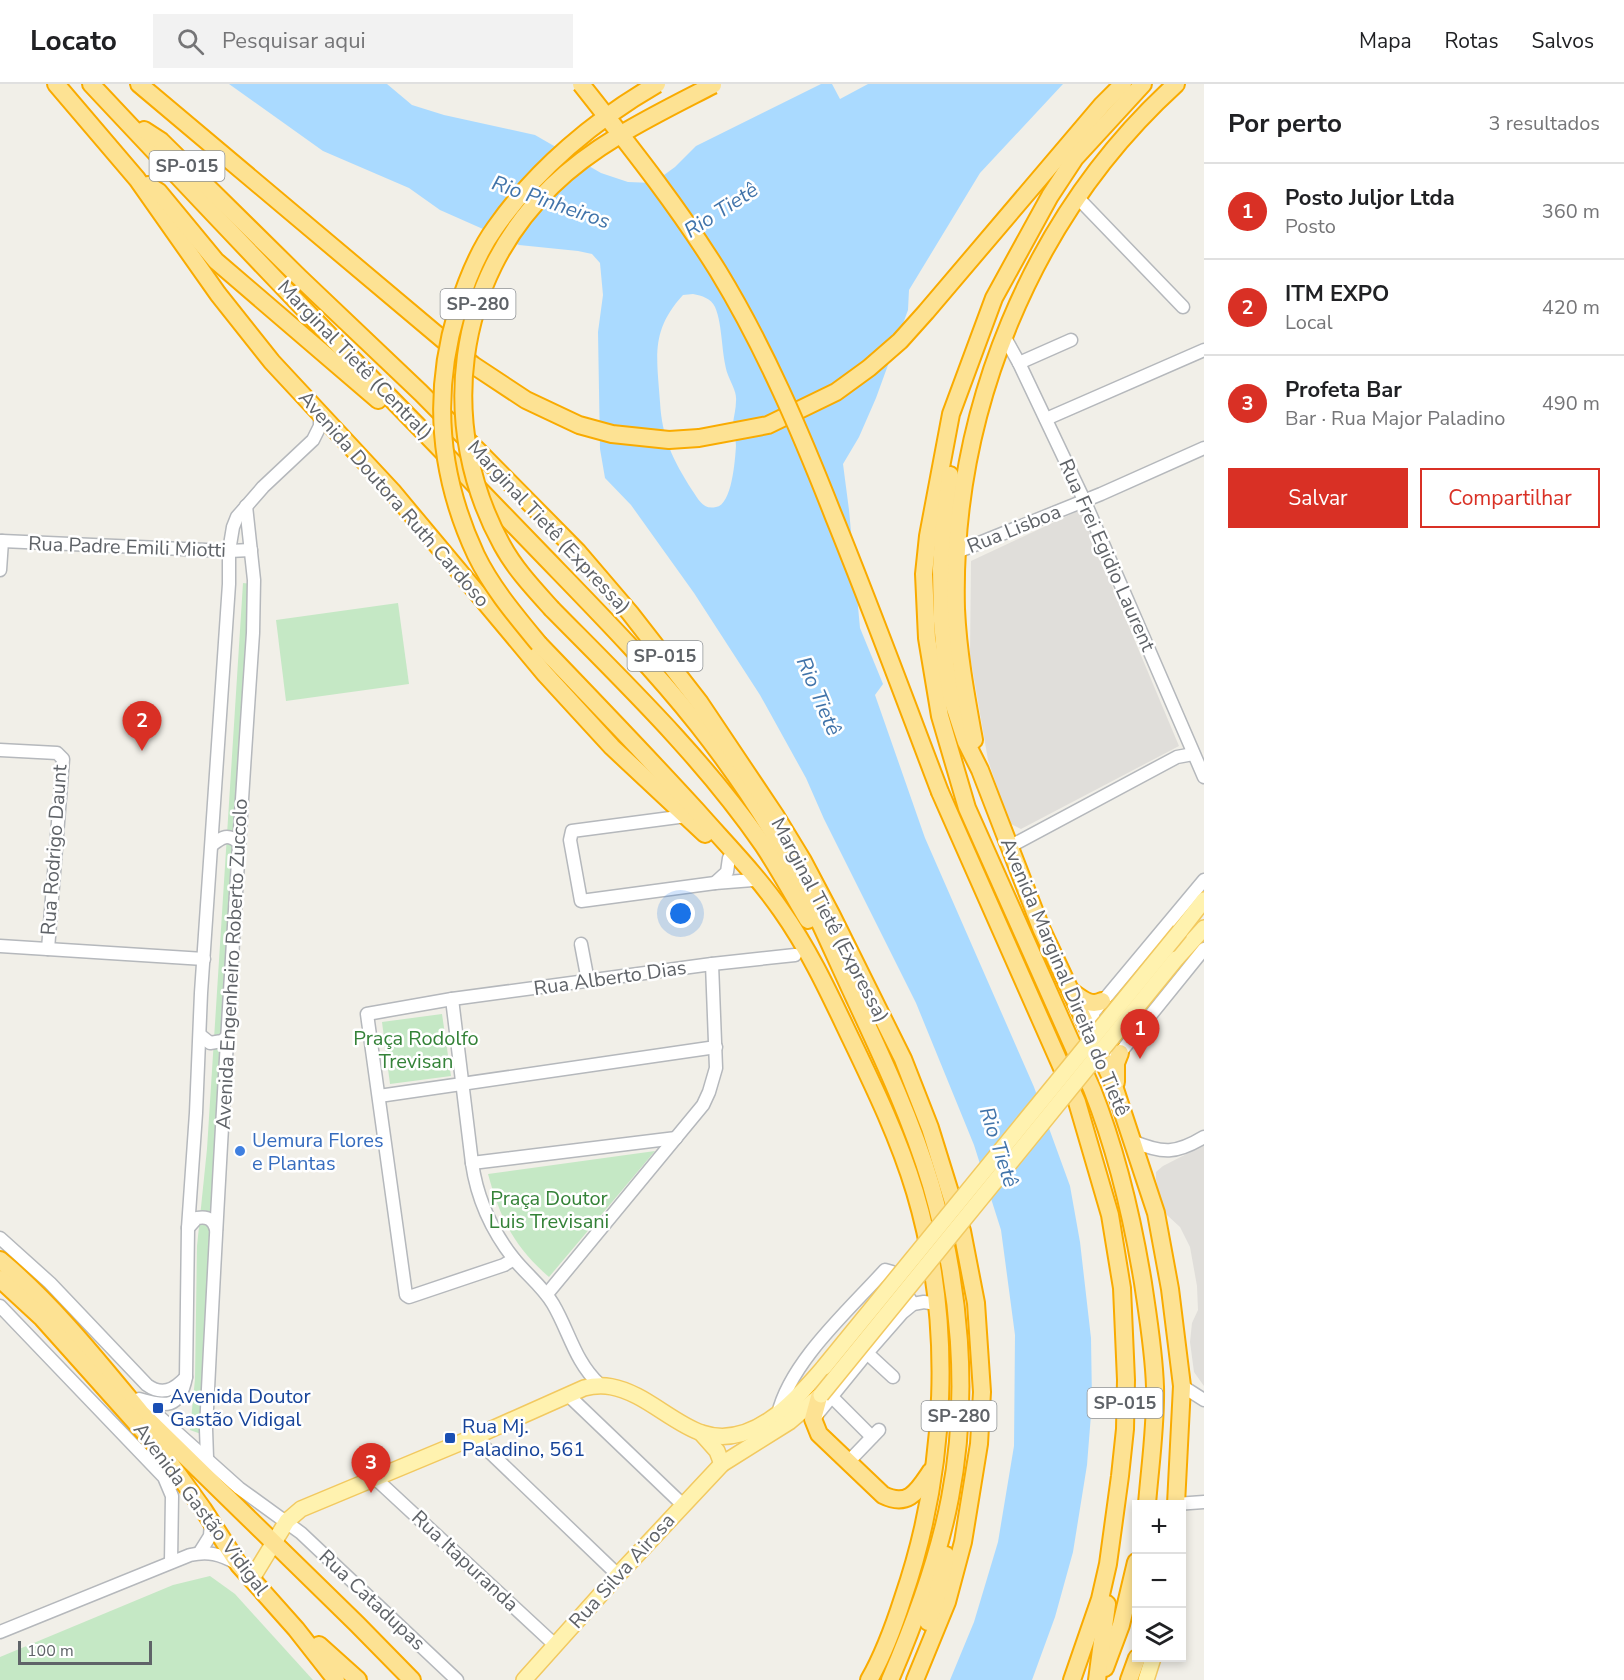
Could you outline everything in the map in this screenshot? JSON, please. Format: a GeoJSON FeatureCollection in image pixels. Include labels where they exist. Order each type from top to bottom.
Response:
{"type":"FeatureCollection","features":[{"type":"Feature","properties":{"kind":"highway","name":"Avenida Doutora Ruth Cardoso"},"geometry":{"type":"LineString","coordinates":[[56,84],[137,179],[242,326],[416,519],[521,647],[612,747],[758,883]]}},
{"type":"Feature","properties":{"kind":"highway","name":"Marginal Tietê (Expressa)"},"geometry":{"type":"LineString","coordinates":[[91,84],[128,122],[161,141],[421,393],[577,551],[659,649],[700,703],[745,768],[803,861],[903,1059],[930,1128],[962,1231],[976,1303],[982,1400],[979,1444],[956,1572],[924,1660]]}},
{"type":"Feature","properties":{"kind":"highway"},"geometry":{"type":"LineString","coordinates":[[139,84],[473,365],[526,400],[579,425],[612,434],[669,440],[731,434],[768,424],[836,392],[869,368],[900,341],[926,312],[1102,105],[1123,84]]}},
{"type":"Feature","properties":{"kind":"highway","name":"SP-015"},"geometry":{"type":"LineString","coordinates":[[581,84],[686,223],[718,272],[774,377],[806,446],[940,792],[1059,1059],[1084,1123],[1110,1215],[1122,1288],[1126,1380],[1125,1429],[1108,1564],[1100,1599],[1072,1680]]}},
{"type":"Feature","properties":{"kind":"highway"},"geometry":{"type":"LineString","coordinates":[[657,84],[627,102],[555,159],[513,204],[494,229],[479,255],[465,285],[450,334],[443,368],[441,401],[446,461],[458,508],[477,556],[497,591],[539,644],[751,869],[758,883],[810,953],[895,1133],[907,1166],[923,1223],[936,1304],[940,1370],[939,1409],[934,1468],[917,1554],[877,1672],[869,1680]]}},
{"type":"Feature","properties":{"kind":"highway","name":"SP-280"},"geometry":{"type":"LineString","coordinates":[[552,609],[516,566],[502,544],[478,488],[469,456],[462,406],[463,367],[481,294],[496,258],[550,187],[577,163],[609,142],[714,84]]}},
{"type":"Feature","properties":{"kind":"highway"},"geometry":{"type":"LineString","coordinates":[[1143,84],[1075,158],[1050,196],[994,298],[951,414],[928,536],[924,574],[927,638],[939,716],[967,808],[1106,1124],[1124,1184],[1134,1226],[1146,1298],[1155,1387],[1147,1500]]}},
{"type":"Feature","properties":{"kind":"highway"},"geometry":{"type":"LineString","coordinates":[[980,770],[960,657],[956,609],[957,552],[964,489],[988,380],[1004,336],[1034,269],[1077,197],[1108,154],[1152,106],[1176,84]]}},
{"type":"Feature","properties":{"kind":"highway","name":"Marginal Tietê (Central)"},"geometry":{"type":"LineString","coordinates":[[128,122],[302,307],[437,443],[598,611],[694,721],[722,758],[792,867],[889,1073],[930,1180],[948,1261],[957,1334]]}},
{"type":"Feature","properties":{"kind":"highway"},"geometry":{"type":"LineString","coordinates":[[137,179],[159,192],[216,261],[344,369],[430,446],[519,543],[536,548]]}},
{"type":"Feature","properties":{"kind":"highway"},"geometry":{"type":"LineString","coordinates":[[968,371],[947,494],[943,534],[942,621],[951,696],[966,742],[980,770]]}},
{"type":"Feature","properties":{"kind":"highway","name":"SP-015"},"geometry":{"type":"LineString","coordinates":[[552,609],[649,708],[721,789],[763,846],[814,930],[831,948]]}},
{"type":"Feature","properties":{"kind":"highway","name":"Avenida Marginal Direita do Tietê"},"geometry":{"type":"LineString","coordinates":[[980,770],[1041,928],[1117,1092],[1156,1213],[1165,1258],[1182,1386],[1176,1500]]}},
{"type":"Feature","properties":{"kind":"highway"},"geometry":{"type":"LineString","coordinates":[[1071,991],[1092,1004],[1102,1001]]}},
{"type":"Feature","properties":{"kind":"highway"},"geometry":{"type":"LineString","coordinates":[[1117,1092],[1116,1063],[1120,1053]]}},
{"type":"Feature","properties":{"kind":"highway"},"geometry":{"type":"LineString","coordinates":[[0,1260],[36,1293],[111,1381]]}},
{"type":"Feature","properties":{"kind":"highway"},"geometry":{"type":"LineString","coordinates":[[0,1279],[111,1381]]}},
{"type":"Feature","properties":{"kind":"highway","name":"SP-280"},"geometry":{"type":"LineString","coordinates":[[950,1498],[957,1443],[961,1375],[957,1334]]}},
{"type":"Feature","properties":{"kind":"highway","name":"Avenida Gastão Vidigal"},"geometry":{"type":"LineString","coordinates":[[111,1381],[239,1564],[296,1629]]}},
{"type":"Feature","properties":{"kind":"highway","name":"Avenida Gastão Vidigal"},"geometry":{"type":"LineString","coordinates":[[111,1381],[275,1544]]}},
{"type":"Feature","properties":{"kind":"highway"},"geometry":{"type":"LineString","coordinates":[[824,1396],[813,1419],[823,1440],[876,1490],[897,1500],[912,1496],[934,1468]]}},
{"type":"Feature","properties":{"kind":"highway"},"geometry":{"type":"LineString","coordinates":[[1098,1680],[1104,1620],[1120,1523],[1121,1510],[1117,1495]]}},
{"type":"Feature","properties":{"kind":"highway"},"geometry":{"type":"LineString","coordinates":[[924,1660],[924,1635],[937,1596],[954,1522],[950,1498]]}},
{"type":"Feature","properties":{"kind":"highway"},"geometry":{"type":"LineString","coordinates":[[890,1680],[923,1597],[950,1498]]}},
{"type":"Feature","properties":{"kind":"highway"},"geometry":{"type":"LineString","coordinates":[[275,1544],[412,1680]]}},
{"type":"Feature","properties":{"kind":"highway"},"geometry":{"type":"LineString","coordinates":[[1098,1680],[1121,1624],[1132,1581]]}},
{"type":"Feature","properties":{"kind":"highway"},"geometry":{"type":"LineString","coordinates":[[296,1629],[336,1680]]}},
{"type":"Feature","properties":{"kind":"highway"},"geometry":{"type":"LineString","coordinates":[[296,1629],[313,1640],[358,1680]]}},
{"type":"Feature","properties":{"kind":"highway","name":"SP-015"},"geometry":{"type":"LineString","coordinates":[[915,1680],[924,1660]]}},
{"type":"Feature","properties":{"kind":"highway"},"geometry":{"type":"LineString","coordinates":[[1129,1680],[1136,1662]]}},
{"type":"Feature","properties":{"kind":"main road"},"geometry":{"type":"LineString","coordinates":[[701,1433],[731,1436],[754,1428],[778,1414],[804,1389],[1204,900]]}},
{"type":"Feature","properties":{"kind":"main road"},"geometry":{"type":"LineString","coordinates":[[765,1437],[824,1396],[1176,959],[1204,928]]}},
{"type":"Feature","properties":{"kind":"main road"},"geometry":{"type":"LineString","coordinates":[[251,1580],[287,1521],[295,1513],[311,1504],[474,1437],[568,1395],[590,1382],[624,1390],[701,1433],[717,1451],[722,1464]]}},
{"type":"Feature","properties":{"kind":"main road"},"geometry":{"type":"LineString","coordinates":[[765,1437],[783,1433],[813,1419]]}},
{"type":"Feature","properties":{"kind":"main road","name":"Rua Silva Airosa"},"geometry":{"type":"LineString","coordinates":[[524,1680],[722,1464],[765,1437]]}},
{"type":"Feature","properties":{"kind":"main road"},"geometry":{"type":"LineString","coordinates":[[1146,1680],[1152,1662]]}},
{"type":"Feature","properties":{"kind":"street"},"geometry":{"type":"LineString","coordinates":[[1077,197],[1183,306]]}},
{"type":"Feature","properties":{"kind":"street","name":"Rua Frei Egidio Laurent"},"geometry":{"type":"LineString","coordinates":[[1004,336],[1084,500],[1204,777]]}},
{"type":"Feature","properties":{"kind":"street"},"geometry":{"type":"LineString","coordinates":[[1019,363],[1071,340]]}},
{"type":"Feature","properties":{"kind":"street"},"geometry":{"type":"LineString","coordinates":[[1046,419],[1204,350]]}},
{"type":"Feature","properties":{"kind":"street","name":"Avenida Engenheiro Roberto Zuccolo"},"geometry":{"type":"LineString","coordinates":[[140,1399],[157,1404],[171,1404],[181,1396],[186,1377],[188,1228],[229,584],[229,551],[233,527],[246,506],[304,450],[318,432],[320,413]]}},
{"type":"Feature","properties":{"kind":"street","name":"Avenida Engenheiro Roberto Zuccolo"},"geometry":{"type":"LineString","coordinates":[[304,450],[328,436],[343,437]]}},
{"type":"Feature","properties":{"kind":"street","name":"Rua Lisboa"},"geometry":{"type":"LineString","coordinates":[[957,552],[1204,448]]}},
{"type":"Feature","properties":{"kind":"street","name":"Avenida Engenheiro Roberto Zuccolo"},"geometry":{"type":"LineString","coordinates":[[207,1458],[216,1229],[253,633],[254,580],[246,506]]}},
{"type":"Feature","properties":{"kind":"street"},"geometry":{"type":"LineString","coordinates":[[0,570],[1,541]]}},
{"type":"Feature","properties":{"kind":"street","name":"Rua Padre Emili Miotti"},"geometry":{"type":"LineString","coordinates":[[1,541],[229,551],[252,550]]}},
{"type":"Feature","properties":{"kind":"street"},"geometry":{"type":"LineString","coordinates":[[229,584],[238,577],[254,580]]}},
{"type":"Feature","properties":{"kind":"street","name":"Rua Rodrigo Daunt"},"geometry":{"type":"LineString","coordinates":[[0,750],[57,753],[63,759],[48,950]]}},
{"type":"Feature","properties":{"kind":"street"},"geometry":{"type":"LineString","coordinates":[[1009,847],[1177,757],[1193,754]]}},
{"type":"Feature","properties":{"kind":"street"},"geometry":{"type":"LineString","coordinates":[[653,819],[659,808],[659,791]]}},
{"type":"Feature","properties":{"kind":"street"},"geometry":{"type":"LineString","coordinates":[[686,816],[570,832],[579,897],[582,902],[715,883],[758,883]]}},
{"type":"Feature","properties":{"kind":"street"},"geometry":{"type":"LineString","coordinates":[[212,845],[227,836],[233,837],[239,843]]}},
{"type":"Feature","properties":{"kind":"street"},"geometry":{"type":"LineString","coordinates":[[715,883],[727,872],[729,858]]}},
{"type":"Feature","properties":{"kind":"street"},"geometry":{"type":"LineString","coordinates":[[1204,880],[1093,1013],[1093,1023],[1108,1047],[1120,1053],[1204,949]]}},
{"type":"Feature","properties":{"kind":"street"},"geometry":{"type":"LineString","coordinates":[[581,944],[588,981]]}},
{"type":"Feature","properties":{"kind":"street"},"geometry":{"type":"LineString","coordinates":[[0,946],[204,959]]}},
{"type":"Feature","properties":{"kind":"street","name":"Rua Alberto Dias"},"geometry":{"type":"LineString","coordinates":[[379,1096],[368,1014],[425,1002],[712,964],[795,956]]}},
{"type":"Feature","properties":{"kind":"street"},"geometry":{"type":"LineString","coordinates":[[547,1294],[693,1120],[709,1092],[716,1068],[712,964]]}},
{"type":"Feature","properties":{"kind":"street"},"geometry":{"type":"LineString","coordinates":[[452,999],[475,1185],[490,1221],[514,1259],[547,1294],[590,1382]]}},
{"type":"Feature","properties":{"kind":"street"},"geometry":{"type":"LineString","coordinates":[[200,1035],[216,1043],[227,1037]]}},
{"type":"Feature","properties":{"kind":"street"},"geometry":{"type":"LineString","coordinates":[[514,1259],[427,1292],[409,1297],[406,1295],[379,1096],[716,1047]]}},
{"type":"Feature","properties":{"kind":"street"},"geometry":{"type":"LineString","coordinates":[[1132,1141],[1150,1148],[1170,1151],[1190,1145],[1204,1137]]}},
{"type":"Feature","properties":{"kind":"street"},"geometry":{"type":"LineString","coordinates":[[472,1163],[676,1138]]}},
{"type":"Feature","properties":{"kind":"street"},"geometry":{"type":"LineString","coordinates":[[188,1228],[197,1218],[203,1217],[209,1218],[216,1229]]}},
{"type":"Feature","properties":{"kind":"street","name":"Avenida Gastão Vidigal"},"geometry":{"type":"LineString","coordinates":[[0,1238],[50,1282],[147,1385],[160,1391],[167,1390],[178,1386],[186,1377]]}},
{"type":"Feature","properties":{"kind":"street"},"geometry":{"type":"LineString","coordinates":[[778,1414],[785,1390],[805,1360],[885,1270],[892,1272],[913,1304]]}},
{"type":"Feature","properties":{"kind":"street"},"geometry":{"type":"LineString","coordinates":[[853,1457],[875,1434],[824,1396],[867,1353],[902,1313],[913,1304],[924,1302],[936,1304]]}},
{"type":"Feature","properties":{"kind":"street","name":"Avenida Gastão Vidigal"},"geometry":{"type":"LineString","coordinates":[[0,1306],[164,1477],[172,1496],[171,1562]]}},
{"type":"Feature","properties":{"kind":"street"},"geometry":{"type":"LineString","coordinates":[[867,1353],[893,1377]]}},
{"type":"Feature","properties":{"kind":"street","name":"Avenida Gastão Vidigal"},"geometry":{"type":"LineString","coordinates":[[111,1381],[140,1399],[254,1500],[287,1521]]}},
{"type":"Feature","properties":{"kind":"street"},"geometry":{"type":"LineString","coordinates":[[1182,1386],[1204,1400]]}},
{"type":"Feature","properties":{"kind":"street"},"geometry":{"type":"LineString","coordinates":[[568,1395],[683,1505]]}},
{"type":"Feature","properties":{"kind":"street"},"geometry":{"type":"LineString","coordinates":[[474,1437],[618,1575]]}},
{"type":"Feature","properties":{"kind":"street","name":"Rua Itapuranda"},"geometry":{"type":"LineString","coordinates":[[376,1479],[555,1645]]}},
{"type":"Feature","properties":{"kind":"street"},"geometry":{"type":"LineString","coordinates":[[1186,1503],[1204,1502]]}},
{"type":"Feature","properties":{"kind":"street","name":"Rua Catadupas"},"geometry":{"type":"LineString","coordinates":[[287,1521],[457,1680]]}},
{"type":"Feature","properties":{"kind":"street"},"geometry":{"type":"LineString","coordinates":[[195,1553],[210,1536],[211,1522]]}},
{"type":"Feature","properties":{"kind":"street","name":"Avenida Gastão Vidigal"},"geometry":{"type":"LineString","coordinates":[[172,1540],[195,1553]]}},
{"type":"Feature","properties":{"kind":"street"},"geometry":{"type":"LineString","coordinates":[[0,1632],[195,1553],[223,1556],[239,1564]]}},
{"type":"Feature","properties":{"kind":"shaded area"},"geometry":{"type":"Polygon","coordinates":[[[1080,510],[1179,746],[1021,829],[1009,823],[988,760],[970,656],[971,561],[1080,510]]]}},
{"type":"Feature","properties":{"kind":"shaded area"},"geometry":{"type":"Polygon","coordinates":[[[1204,1145],[1204,1386],[1194,1372],[1190,1342],[1192,1323],[1198,1310],[1197,1286],[1190,1247],[1180,1227],[1167,1215],[1160,1199],[1156,1172],[1204,1145]]]}},
{"type":"Feature","properties":{"kind":"green space"},"geometry":{"type":"Polygon","coordinates":[[[243,583],[252,584],[201,1434],[190,1430],[195,1379],[197,1246],[207,1149],[243,583]]]}},
{"type":"Feature","properties":{"kind":"green space"},"geometry":{"type":"Polygon","coordinates":[[[398,603],[409,684],[286,701],[276,620],[398,603]]]}},
{"type":"Feature","properties":{"kind":"green space","name":"Praça Rodolfo Trevisan"},"geometry":{"type":"Polygon","coordinates":[[[442,1014],[451,1076],[390,1084],[382,1022],[442,1014]]]}},
{"type":"Feature","properties":{"kind":"green space","name":"Praça Doutor Luis Trevisani"},"geometry":{"type":"Polygon","coordinates":[[[655,1151],[549,1277],[517,1243],[503,1218],[488,1174],[655,1151]]]}},
{"type":"Feature","properties":{"kind":"green space"},"geometry":{"type":"Polygon","coordinates":[[[210,1576],[235,1594],[313,1680],[0,1680],[0,1657],[173,1585],[210,1576]]]}},
{"type":"Feature","properties":{"kind":"water"},"geometry":{"type":"Polygon","coordinates":[[[229,84],[387,84],[412,105],[444,115],[535,135],[601,173],[628,182],[653,183],[675,167],[696,146],[821,84],[832,84],[840,99],[868,84],[1063,84],[980,173],[909,290],[908,310],[876,398],[859,437],[843,464],[860,628],[883,684],[875,695],[925,838],[1034,1087],[1070,1186],[1080,1242],[1091,1338],[1092,1402],[1087,1465],[1073,1552],[1055,1617],[1032,1680],[950,1680],[974,1622],[998,1542],[1014,1446],[1015,1335],[1001,1230],[974,1145],[916,1003],[824,819],[806,778],[760,695],[694,593],[631,505],[605,478],[600,449],[598,332],[603,295],[600,263],[592,254],[519,245],[440,210],[409,188],[323,151],[229,84]],[[693,294],[683,295],[672,308],[660,333],[657,358],[661,415],[666,438],[679,469],[702,503],[712,508],[726,499],[732,481],[736,446],[733,423],[736,398],[726,367],[718,314],[709,299],[693,294]]]}},
{"type":"Feature","properties":{"kind":"place","name":"ITM EXPO"},"geometry":{"type":"Point","coordinates":[142,751]}},
{"type":"Feature","properties":{"kind":"place","name":"Posto Juljor Ltda"},"geometry":{"type":"Point","coordinates":[1140,1059]}},
{"type":"Feature","properties":{"kind":"place","name":"Uemura Flores e Plantas"},"geometry":{"type":"Point","coordinates":[240,1151]}},
{"type":"Feature","properties":{"kind":"place","name":"Avenida Doutor Gastão Vidigal"},"geometry":{"type":"Point","coordinates":[158,1408]}},
{"type":"Feature","properties":{"kind":"place","name":"Rua Mj. Paladino, 561"},"geometry":{"type":"Point","coordinates":[450,1438]}},
{"type":"Feature","properties":{"kind":"place","name":"Profeta Bar"},"geometry":{"type":"Point","coordinates":[371,1493]}},
{"type":"Feature","properties":{"kind":"water label","name":"Rio Pinheiros"},"geometry":{"type":"Point","coordinates":[551,202]}},
{"type":"Feature","properties":{"kind":"water label","name":"Rio Tietê"},"geometry":{"type":"Point","coordinates":[721,210]}},
{"type":"Feature","properties":{"kind":"water label","name":"Rio Tietê"},"geometry":{"type":"Point","coordinates":[819,696]}},
{"type":"Feature","properties":{"kind":"water label","name":"Rio Tietê"},"geometry":{"type":"Point","coordinates":[999,1147]}}]}
